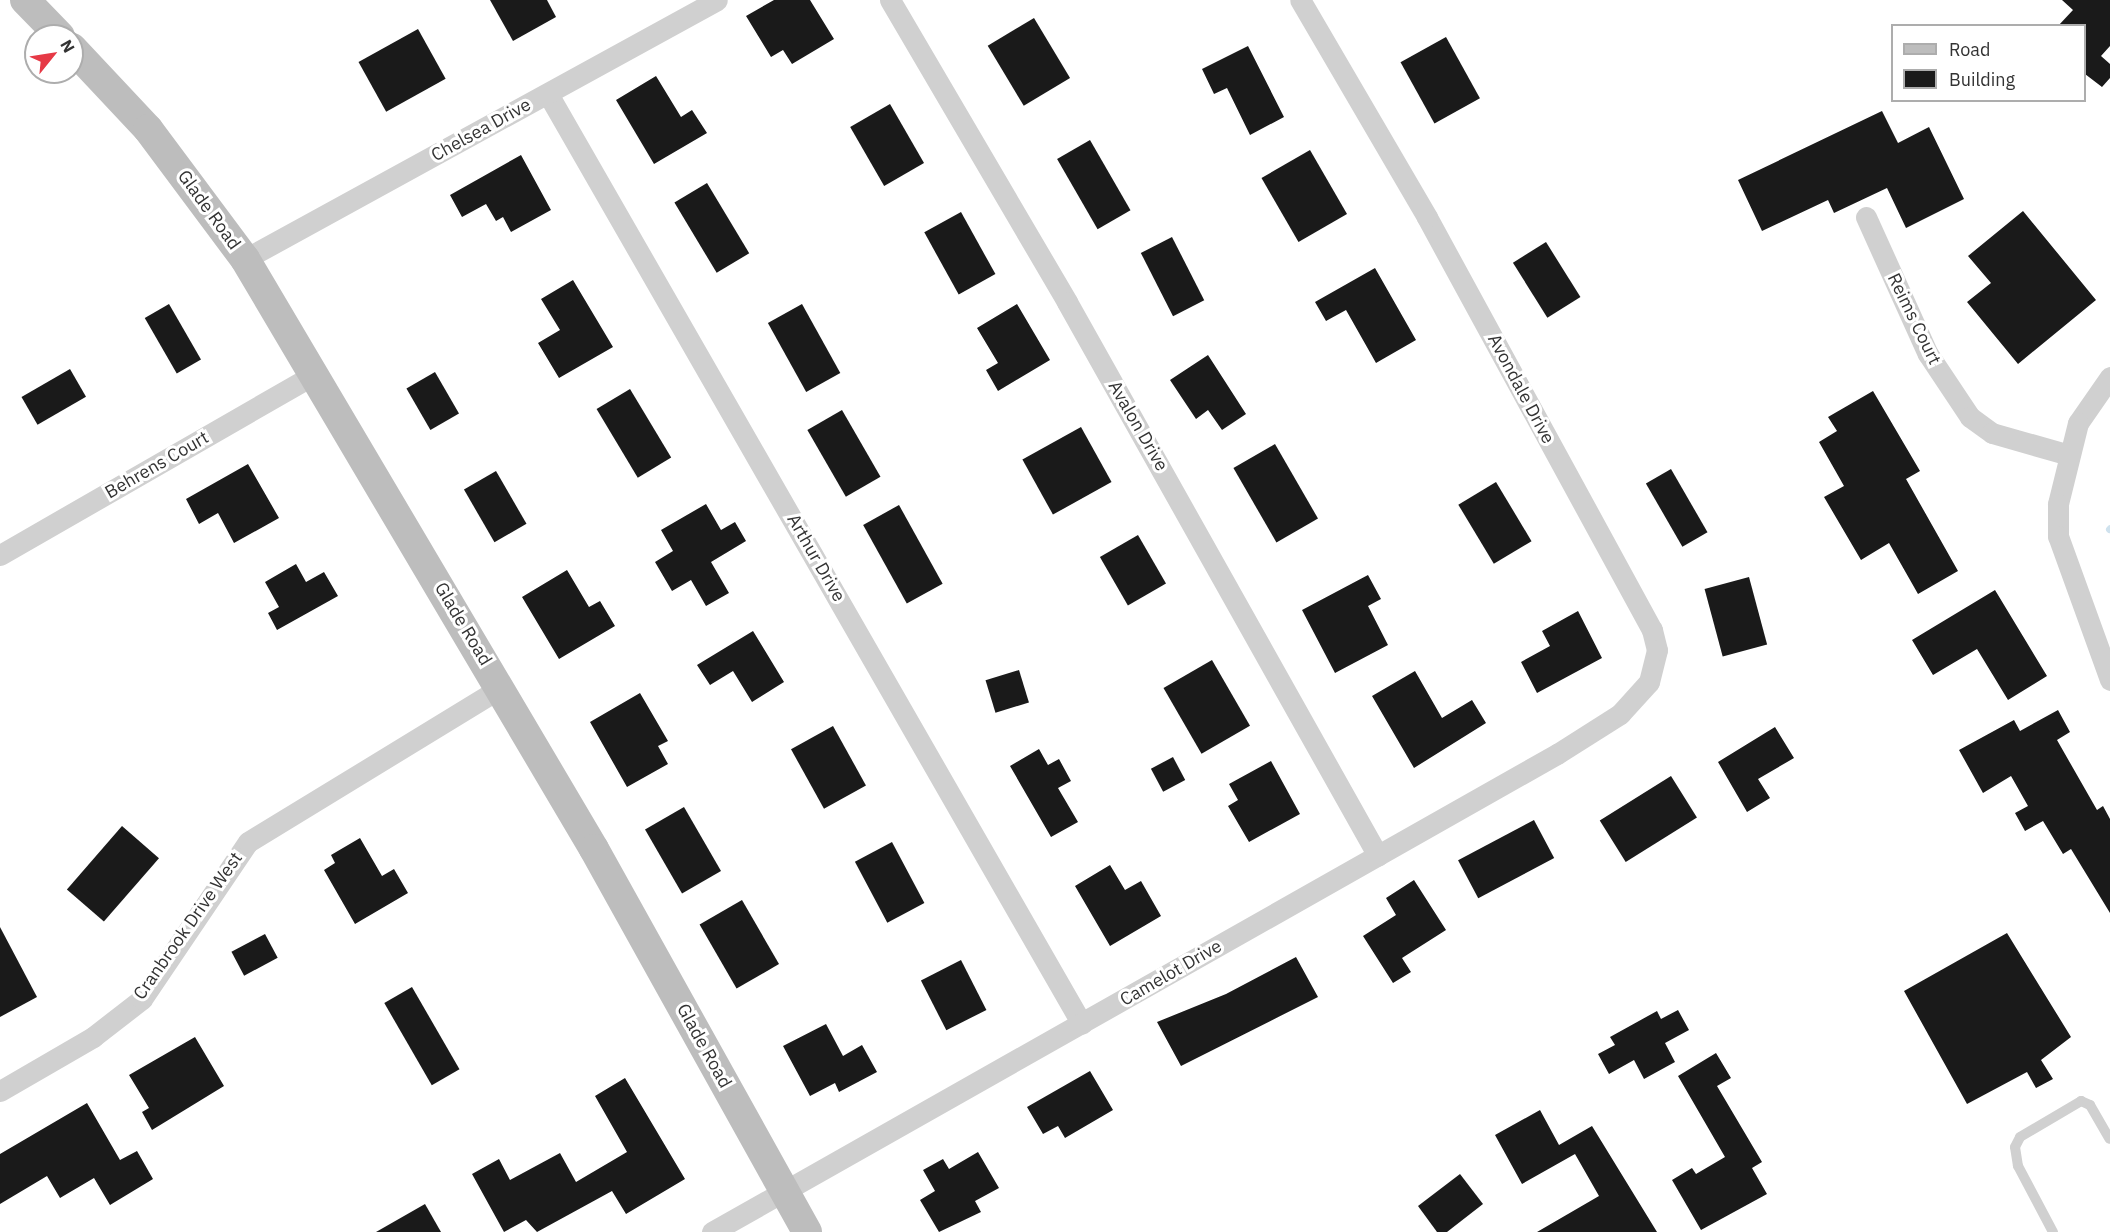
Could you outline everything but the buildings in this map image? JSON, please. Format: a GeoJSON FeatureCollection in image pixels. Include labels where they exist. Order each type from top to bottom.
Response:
{"type":"FeatureCollection","features":[{"type":"Feature","properties":{"kind":"main road"},"geometry":{"type":"LineString","coordinates":[[25,0],[48,24]]}},
{"type":"Feature","properties":{"kind":"main road","name":"Glade Road"},"geometry":{"type":"LineString","coordinates":[[84,61],[148,129],[245,259],[500,688],[807,1232]]}},
{"type":"Feature","properties":{"kind":"street","name":"Chelsea Drive"},"geometry":{"type":"LineString","coordinates":[[245,259],[717,0]]}},
{"type":"Feature","properties":{"kind":"street","name":"Avalon Drive"},"geometry":{"type":"LineString","coordinates":[[890,0],[1232,590],[1378,856]]}},
{"type":"Feature","properties":{"kind":"street","name":"Avondale Drive"},"geometry":{"type":"LineString","coordinates":[[1300,0],[1428,216],[1652,630],[1657,650],[1641,697],[1557,754]]}},
{"type":"Feature","properties":{"kind":"street","name":"Arthur Drive"},"geometry":{"type":"LineString","coordinates":[[548,94],[1082,1024]]}},
{"type":"Feature","properties":{"kind":"street","name":"Reims Court"},"geometry":{"type":"LineString","coordinates":[[1866,217],[1928,354],[1970,417],[1992,433],[2069,455]]}},
{"type":"Feature","properties":{"kind":"street","name":"Behrens Court"},"geometry":{"type":"LineString","coordinates":[[0,555],[315,374]]}},
{"type":"Feature","properties":{"kind":"street"},"geometry":{"type":"LineString","coordinates":[[2110,377],[2079,423],[2058,504],[2058,536],[2110,680]]}},
{"type":"Feature","properties":{"kind":"street","name":"Cranbrook Drive West"},"geometry":{"type":"LineString","coordinates":[[0,1091],[93,1037],[142,999],[248,842],[500,688]]}},
{"type":"Feature","properties":{"kind":"street","name":"Camelot Drive"},"geometry":{"type":"LineString","coordinates":[[712,1232],[786,1194],[1557,754]]}},
{"type":"Feature","properties":{"kind":"lane"},"geometry":{"type":"LineString","coordinates":[[2053,1232],[2018,1166],[2020,1137],[2081,1101],[2090,1105],[2110,1139]]}}]}
